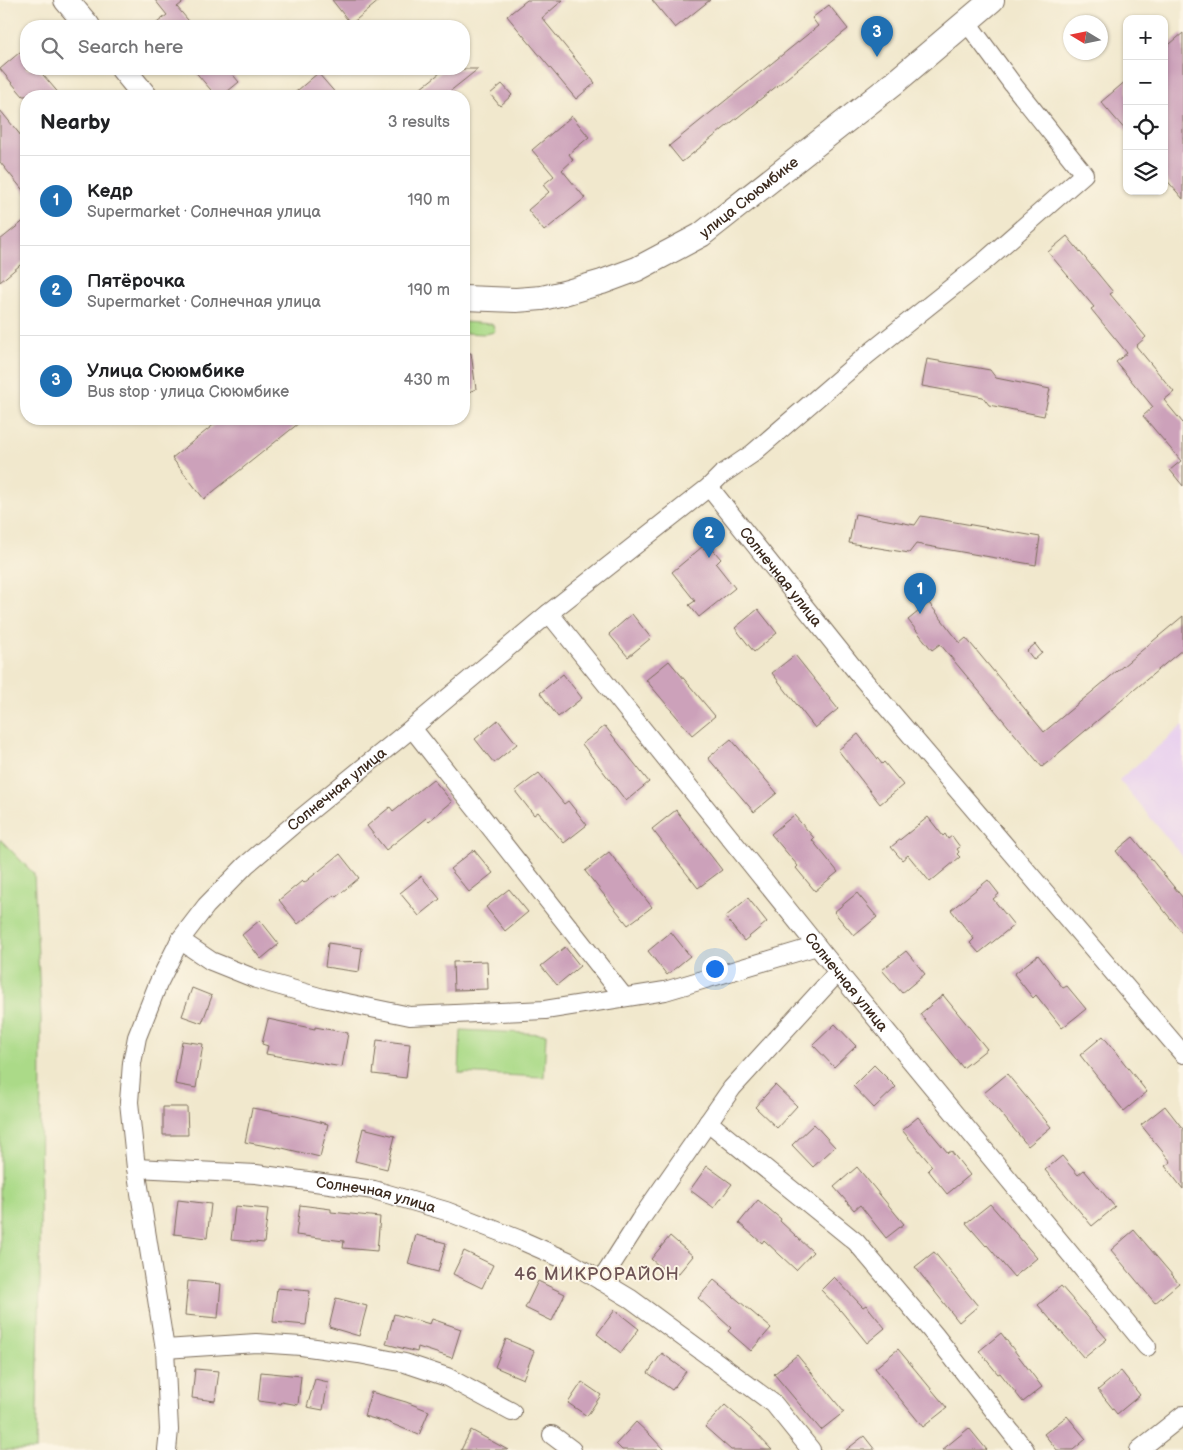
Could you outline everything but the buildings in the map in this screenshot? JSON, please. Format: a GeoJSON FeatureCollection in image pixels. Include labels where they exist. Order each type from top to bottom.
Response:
{"type":"FeatureCollection","features":[{"type":"Feature","properties":{"kind":"street"},"geometry":{"type":"LineString","coordinates":[[66,0],[83,20]]}},
{"type":"Feature","properties":{"kind":"street","name":"улица Сююмбике"},"geometry":{"type":"LineString","coordinates":[[470,298],[516,300],[542,298],[583,288],[638,269],[701,235],[894,83],[992,0]]}},
{"type":"Feature","properties":{"kind":"street","name":"Солнечная улица"},"geometry":{"type":"LineString","coordinates":[[167,1450],[169,1430],[165,1349],[136,1168],[129,1102],[132,1064],[137,1037],[158,984],[180,940],[206,906],[246,865],[294,824],[549,613],[709,487],[721,475],[752,454],[866,355],[986,260],[1084,174],[1014,86],[966,21]]}},
{"type":"Feature","properties":{"kind":"street"},"geometry":{"type":"LineString","coordinates":[[128,75],[140,90]]}},
{"type":"Feature","properties":{"kind":"street","name":"Солнечная улица"},"geometry":{"type":"LineString","coordinates":[[709,487],[856,671],[1183,1054]]}},
{"type":"Feature","properties":{"kind":"street","name":"Солнечная улица"},"geometry":{"type":"LineString","coordinates":[[549,613],[838,972],[1147,1347]]}},
{"type":"Feature","properties":{"kind":"street"},"geometry":{"type":"LineString","coordinates":[[412,728],[624,998]]}},
{"type":"Feature","properties":{"kind":"street"},"geometry":{"type":"LineString","coordinates":[[180,940],[210,962],[256,979],[323,998],[410,1016],[545,1010],[665,991],[817,946]]}},
{"type":"Feature","properties":{"kind":"street"},"geometry":{"type":"LineString","coordinates":[[601,1281],[640,1220],[732,1088],[838,972]]}},
{"type":"Feature","properties":{"kind":"street"},"geometry":{"type":"LineString","coordinates":[[708,1122],[856,1242],[934,1334],[1025,1450]]}},
{"type":"Feature","properties":{"kind":"street","name":"Солнечная улица"},"geometry":{"type":"LineString","coordinates":[[136,1168],[256,1174],[374,1190],[446,1211],[518,1239],[568,1261],[631,1299],[774,1404],[811,1450]]}},
{"type":"Feature","properties":{"kind":"street"},"geometry":{"type":"LineString","coordinates":[[165,1349],[256,1342],[301,1346],[369,1356],[405,1363],[447,1377],[512,1412]]}},
{"type":"Feature","properties":{"kind":"street"},"geometry":{"type":"LineString","coordinates":[[1139,1450],[1183,1415]]}},
{"type":"Feature","properties":{"kind":"street"},"geometry":{"type":"LineString","coordinates":[[552,1436],[572,1450]]}},
{"type":"Feature","properties":{"kind":"shaded area"},"geometry":{"type":"Polygon","coordinates":[[[1183,725],[1183,857],[1119,780],[1183,725]]]}},
{"type":"Feature","properties":{"kind":"green space"},"geometry":{"type":"Polygon","coordinates":[[[470,322],[492,324],[494,332],[486,334],[470,333],[470,322]]]}},
{"type":"Feature","properties":{"kind":"green space"},"geometry":{"type":"Polygon","coordinates":[[[0,839],[34,874],[41,1018],[40,1279],[36,1450],[0,1450],[0,839]]]}},
{"type":"Feature","properties":{"kind":"green space"},"geometry":{"type":"Polygon","coordinates":[[[461,1030],[546,1034],[544,1077],[459,1073],[461,1030]]]}},
{"type":"Feature","properties":{"kind":"place","name":"Улица Сююмбике"},"geometry":{"type":"Point","coordinates":[877,57]}},
{"type":"Feature","properties":{"kind":"place","name":"Пятёрочка"},"geometry":{"type":"Point","coordinates":[709,558]}},
{"type":"Feature","properties":{"kind":"place","name":"Кедр"},"geometry":{"type":"Point","coordinates":[920,614]}},
{"type":"Feature","properties":{"kind":"district","name":"46 МИКРОРАЙОН"},"geometry":{"type":"Point","coordinates":[597,1274]}}]}
